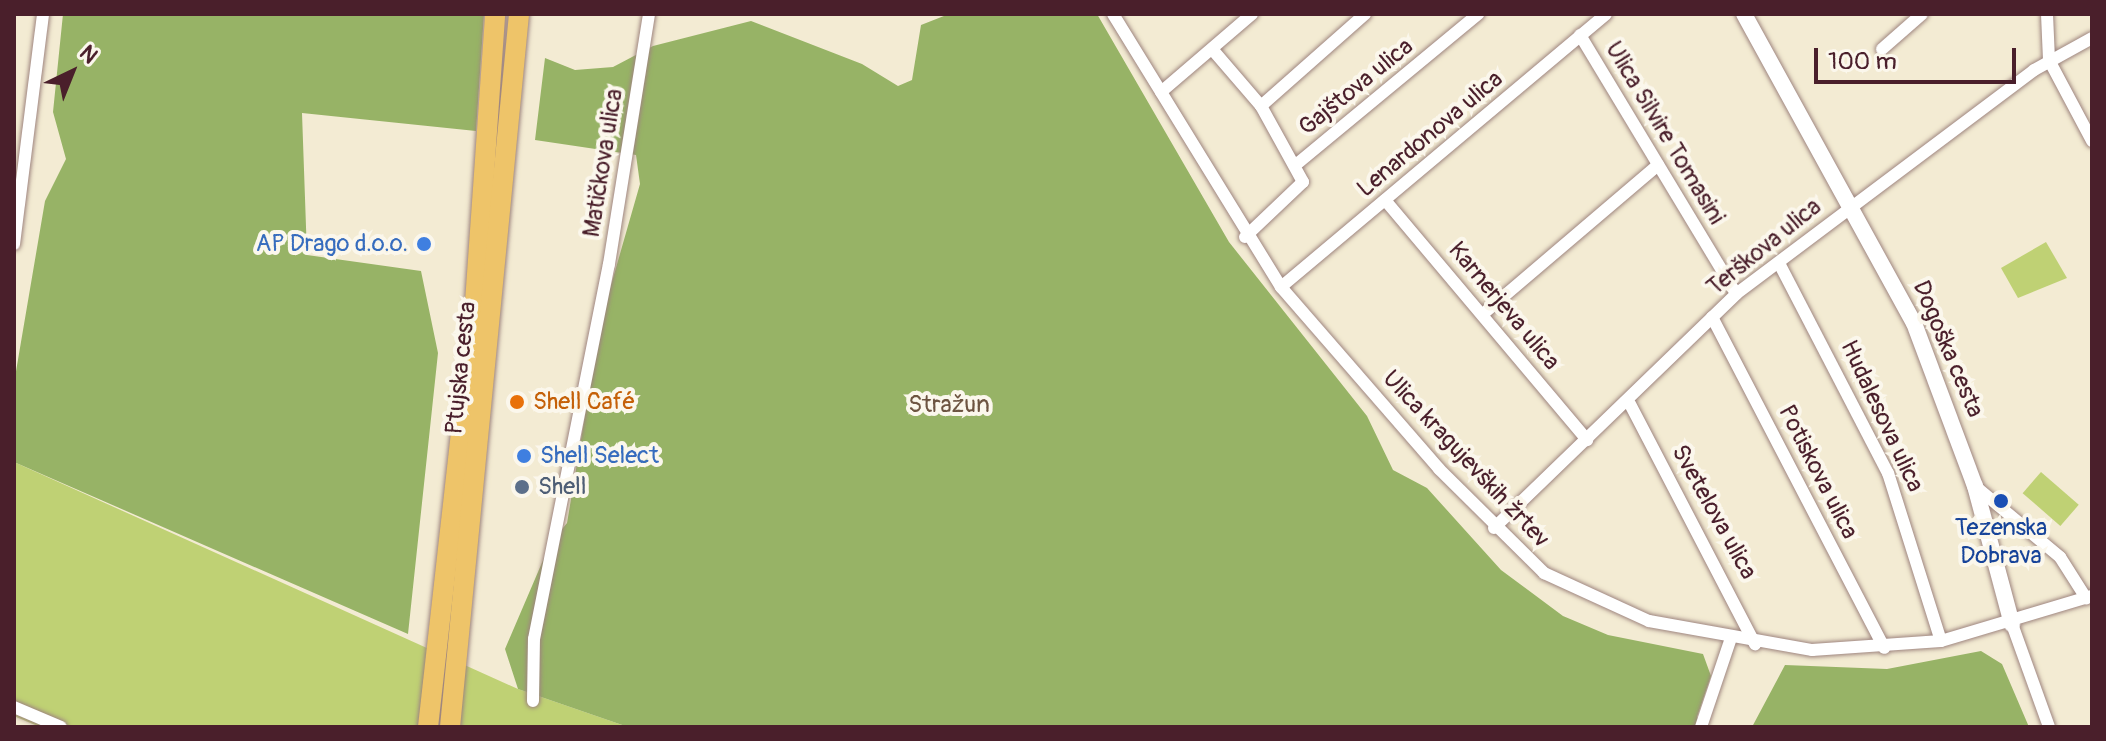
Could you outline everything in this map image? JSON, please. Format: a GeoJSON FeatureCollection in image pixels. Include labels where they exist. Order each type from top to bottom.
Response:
{"type":"FeatureCollection","features":[{"type":"Feature","properties":{"kind":"main road","name":"Ptujska cesta"},"geometry":{"type":"LineString","coordinates":[[428,727],[474,317],[495,14]]}},
{"type":"Feature","properties":{"kind":"main road","name":"Ptujska cesta"},"geometry":{"type":"LineString","coordinates":[[450,727],[519,14]]}},
{"type":"Feature","properties":{"kind":"street"},"geometry":{"type":"LineString","coordinates":[[14,244],[43,14]]}},
{"type":"Feature","properties":{"kind":"street","name":"Matičkova ulica"},"geometry":{"type":"LineString","coordinates":[[533,701],[534,639],[649,14]]}},
{"type":"Feature","properties":{"kind":"street"},"geometry":{"type":"LineString","coordinates":[[1115,19],[1129,14]]}},
{"type":"Feature","properties":{"kind":"street"},"geometry":{"type":"LineString","coordinates":[[1161,92],[1252,14]]}},
{"type":"Feature","properties":{"kind":"street"},"geometry":{"type":"LineString","coordinates":[[1261,106],[1365,14]]}},
{"type":"Feature","properties":{"kind":"street","name":"Gajštova ulica"},"geometry":{"type":"LineString","coordinates":[[1298,163],[1478,14]]}},
{"type":"Feature","properties":{"kind":"street","name":"Lenardonova ulica"},"geometry":{"type":"LineString","coordinates":[[1281,287],[1606,14]]}},
{"type":"Feature","properties":{"kind":"street","name":"Dogoška cesta"},"geometry":{"type":"LineString","coordinates":[[1744,14],[1852,205],[1914,323],[1975,486],[2012,624],[2049,727]]}},
{"type":"Feature","properties":{"kind":"street"},"geometry":{"type":"LineString","coordinates":[[1882,49],[1922,14]]}},
{"type":"Feature","properties":{"kind":"street"},"geometry":{"type":"LineString","coordinates":[[2047,14],[2049,60],[2092,141]]}},
{"type":"Feature","properties":{"kind":"street","name":"Ulica kragujevških žrtev"},"geometry":{"type":"LineString","coordinates":[[1115,19],[1245,237],[1281,287],[1494,528],[1544,573],[1608,607],[1730,641],[1755,644],[1884,648],[1941,641],[2012,624],[2089,597]]}},
{"type":"Feature","properties":{"kind":"street","name":"Ulica Silvire Tomasini"},"geometry":{"type":"LineString","coordinates":[[1580,35],[1736,294]]}},
{"type":"Feature","properties":{"kind":"street","name":"Terškova ulica"},"geometry":{"type":"LineString","coordinates":[[1494,528],[1630,404],[1736,294],[2049,60],[2092,38]]}},
{"type":"Feature","properties":{"kind":"street"},"geometry":{"type":"LineString","coordinates":[[1212,49],[1261,106],[1298,163],[1301,189],[1245,237]]}},
{"type":"Feature","properties":{"kind":"street"},"geometry":{"type":"LineString","coordinates":[[1483,314],[1658,165]]}},
{"type":"Feature","properties":{"kind":"street","name":"Karnerjeva ulica"},"geometry":{"type":"LineString","coordinates":[[1385,200],[1587,440]]}},
{"type":"Feature","properties":{"kind":"street","name":"Hudalesova ulica"},"geometry":{"type":"LineString","coordinates":[[1779,263],[1888,473],[1941,641]]}},
{"type":"Feature","properties":{"kind":"street","name":"Potiskova ulica"},"geometry":{"type":"LineString","coordinates":[[1712,317],[1884,648]]}},
{"type":"Feature","properties":{"kind":"street","name":"Svetelova ulica"},"geometry":{"type":"LineString","coordinates":[[1630,404],[1755,644]]}},
{"type":"Feature","properties":{"kind":"street"},"geometry":{"type":"LineString","coordinates":[[1975,486],[2060,557],[2089,597]]}},
{"type":"Feature","properties":{"kind":"street"},"geometry":{"type":"LineString","coordinates":[[1701,727],[1730,641]]}},
{"type":"Feature","properties":{"kind":"street"},"geometry":{"type":"LineString","coordinates":[[14,707],[61,727]]}},
{"type":"Feature","properties":{"kind":"green space"},"geometry":{"type":"Polygon","coordinates":[[[63,14],[484,14],[476,131],[302,113],[307,255],[421,271],[438,353],[408,634],[14,462],[14,383],[45,201],[66,159],[53,112],[63,14]]]}},
{"type":"Feature","properties":{"kind":"green space","name":"Stražun"},"geometry":{"type":"Polygon","coordinates":[[[949,14],[1097,14],[1229,242],[1367,416],[1393,470],[1427,488],[1501,570],[1563,616],[1608,635],[1703,654],[1711,676],[1697,717],[1706,727],[628,727],[518,689],[505,649],[550,544],[567,523],[601,320],[640,184],[636,155],[535,140],[545,58],[575,70],[613,67],[653,46],[751,21],[862,64],[898,86],[912,80],[921,25],[949,14]]]}},
{"type":"Feature","properties":{"kind":"green space"},"geometry":{"type":"Polygon","coordinates":[[[2046,242],[2067,278],[2018,298],[2001,268],[2046,242]]]}},
{"type":"Feature","properties":{"kind":"green space"},"geometry":{"type":"Polygon","coordinates":[[[14,462],[518,689],[628,727],[40,727],[14,716],[14,462]]]}},
{"type":"Feature","properties":{"kind":"green space"},"geometry":{"type":"Polygon","coordinates":[[[2041,472],[2079,505],[2060,526],[2023,493],[2041,472]]]}},
{"type":"Feature","properties":{"kind":"green space"},"geometry":{"type":"Polygon","coordinates":[[[1981,651],[2002,664],[2029,727],[1752,727],[1785,665],[1887,669],[1981,651]]]}},
{"type":"Feature","properties":{"kind":"place","name":"AP Drago d.o.o."},"geometry":{"type":"Point","coordinates":[424,244]}},
{"type":"Feature","properties":{"kind":"place","name":"Shell Café"},"geometry":{"type":"Point","coordinates":[517,402]}},
{"type":"Feature","properties":{"kind":"place","name":"Shell Select"},"geometry":{"type":"Point","coordinates":[524,456]}},
{"type":"Feature","properties":{"kind":"place","name":"Shell"},"geometry":{"type":"Point","coordinates":[522,487]}},
{"type":"Feature","properties":{"kind":"place","name":"Tezenska Dobrava"},"geometry":{"type":"Point","coordinates":[2001,501]}}]}
